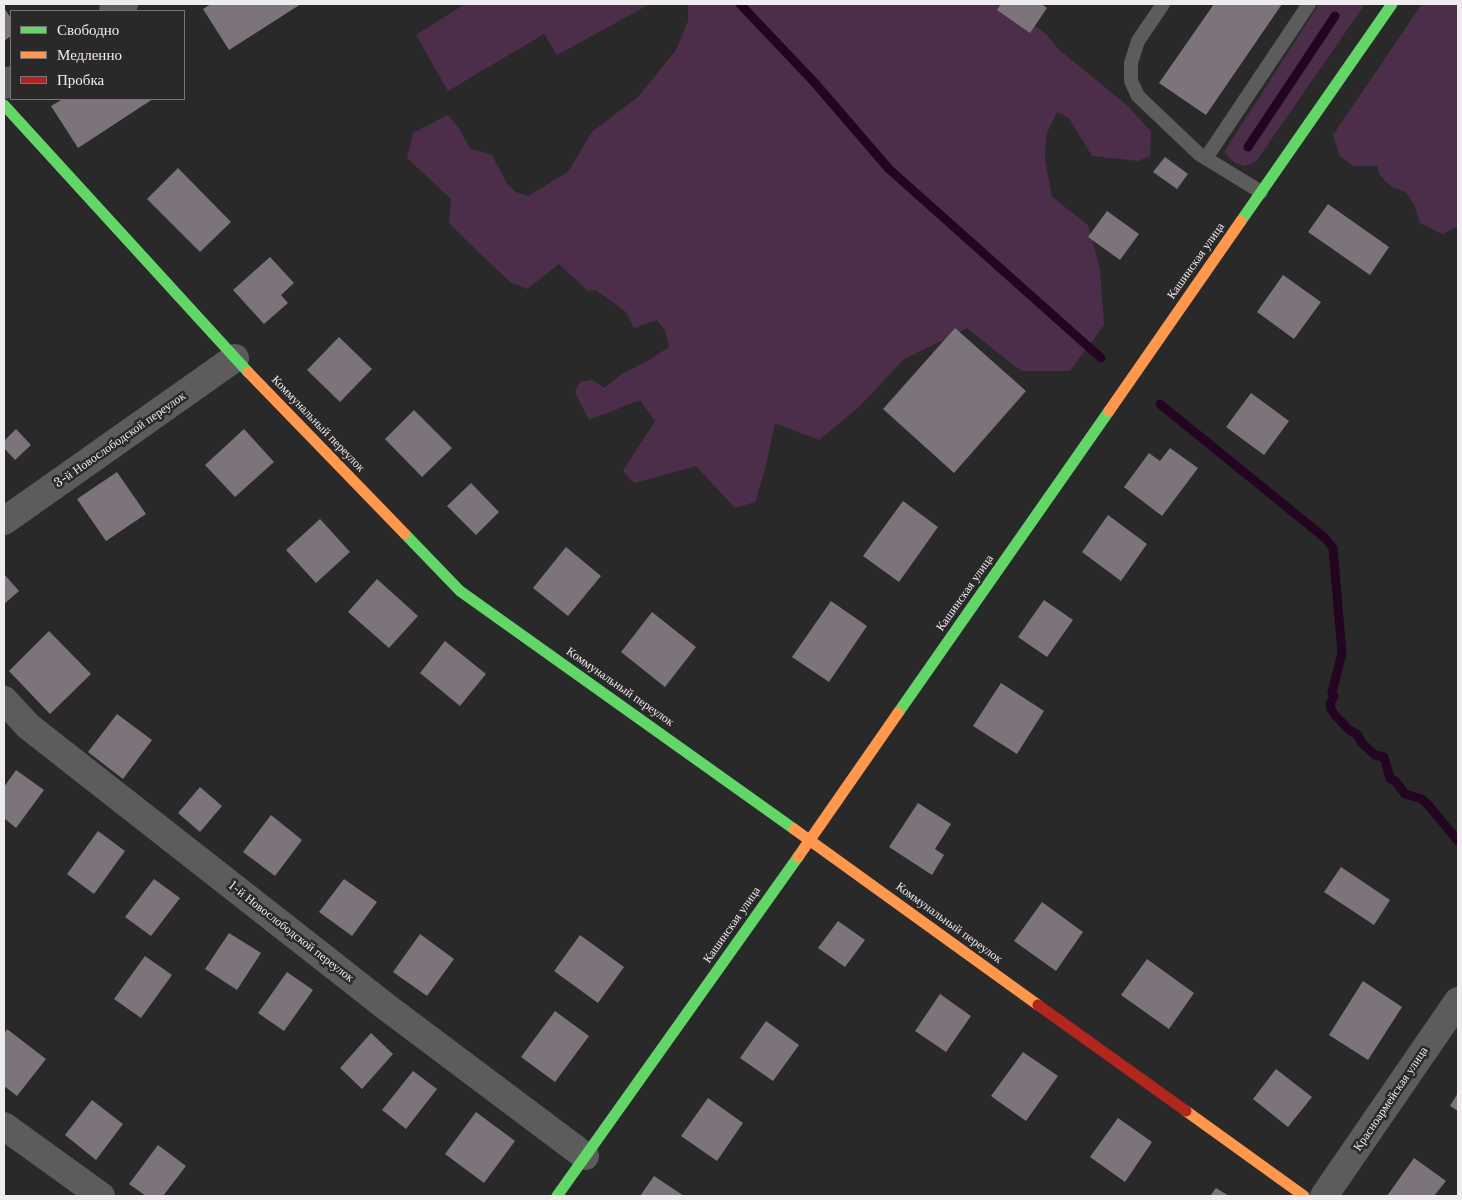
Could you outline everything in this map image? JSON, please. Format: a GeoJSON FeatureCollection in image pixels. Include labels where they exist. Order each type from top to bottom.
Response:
{"type":"FeatureCollection","features":[{"type":"Feature","properties":{"kind":"street","name":"Кашинская улица"},"geometry":{"type":"LineString","coordinates":[[557,1196],[810,840],[1392,4]]}},
{"type":"Feature","properties":{"kind":"street","name":"Коммунальный переулок"},"geometry":{"type":"LineString","coordinates":[[4,105],[235,358],[460,591],[810,840],[1304,1196]]}},
{"type":"Feature","properties":{"kind":"street","name":"3-й Новослободской переулок"},"geometry":{"type":"LineString","coordinates":[[4,521],[235,358]]}},
{"type":"Feature","properties":{"kind":"street","name":"1-й Новослободской переулок"},"geometry":{"type":"LineString","coordinates":[[4,700],[28,726],[389,1009],[585,1156]]}},
{"type":"Feature","properties":{"kind":"street","name":"Красноармейская улица"},"geometry":{"type":"LineString","coordinates":[[1324,1196],[1458,1001]]}},
{"type":"Feature","properties":{"kind":"street"},"geometry":{"type":"LineString","coordinates":[[4,1126],[101,1196]]}},
{"type":"Feature","properties":{"kind":"lane"},"geometry":{"type":"LineString","coordinates":[[1163,4],[1138,41],[1130,63],[1131,81],[1138,96],[1199,154],[1261,192]]}},
{"type":"Feature","properties":{"kind":"lane"},"geometry":{"type":"LineString","coordinates":[[1206,158],[1309,4]]}},
{"type":"Feature","properties":{"kind":"shaded area"},"geometry":{"type":"Polygon","coordinates":[[[465,4],[650,4],[557,55],[544,34],[448,91],[416,35],[465,4]]]}},
{"type":"Feature","properties":{"kind":"shaded area"},"geometry":{"type":"Polygon","coordinates":[[[688,4],[1007,4],[1046,34],[1058,49],[1128,106],[1151,132],[1150,156],[1138,161],[1092,156],[1069,118],[1057,112],[1046,135],[1045,160],[1052,197],[1088,225],[1100,269],[1104,325],[1070,371],[1021,371],[967,328],[903,360],[860,406],[819,440],[775,423],[765,470],[755,502],[735,508],[696,466],[634,483],[623,471],[655,421],[640,400],[589,420],[575,392],[580,382],[593,380],[604,388],[622,374],[669,347],[665,330],[657,320],[634,328],[625,311],[596,290],[588,291],[559,264],[527,289],[510,282],[449,223],[451,199],[407,158],[413,133],[448,115],[460,130],[471,149],[492,155],[507,184],[516,192],[528,196],[568,172],[592,132],[639,96],[676,50],[688,21],[688,4]]]}},
{"type":"Feature","properties":{"kind":"shaded area"},"geometry":{"type":"Polygon","coordinates":[[[1319,4],[1365,4],[1257,160],[1243,166],[1234,162],[1224,152],[1319,4]]]}},
{"type":"Feature","properties":{"kind":"shaded area"},"geometry":{"type":"Polygon","coordinates":[[[1422,4],[1458,4],[1458,226],[1443,234],[1420,223],[1415,207],[1406,192],[1394,188],[1386,182],[1380,175],[1377,166],[1353,166],[1340,156],[1333,135],[1422,4]]]}},
{"type":"Feature","properties":{"kind":"building"},"geometry":{"type":"Polygon","coordinates":[[[211,4],[301,4],[229,50],[203,9],[211,4]]]}},
{"type":"Feature","properties":{"kind":"building"},"geometry":{"type":"Polygon","coordinates":[[[1001,4],[1041,4],[1047,8],[1030,33],[997,10],[1001,4]]]}},
{"type":"Feature","properties":{"kind":"building"},"geometry":{"type":"Polygon","coordinates":[[[1214,4],[1282,4],[1206,115],[1159,83],[1214,4]]]}},
{"type":"Feature","properties":{"kind":"building"},"geometry":{"type":"Polygon","coordinates":[[[4,8],[10,17],[10,37],[4,41],[4,8]]]}},
{"type":"Feature","properties":{"kind":"building"},"geometry":{"type":"Polygon","coordinates":[[[61,100],[151,100],[78,148],[51,106],[61,100]]]}},
{"type":"Feature","properties":{"kind":"building"},"geometry":{"type":"Polygon","coordinates":[[[1165,157],[1188,174],[1177,189],[1153,172],[1165,157]]]}},
{"type":"Feature","properties":{"kind":"building"},"geometry":{"type":"Polygon","coordinates":[[[178,168],[231,222],[200,252],[147,199],[178,168]]]}},
{"type":"Feature","properties":{"kind":"building"},"geometry":{"type":"Polygon","coordinates":[[[1328,204],[1389,247],[1370,275],[1308,232],[1328,204]]]}},
{"type":"Feature","properties":{"kind":"building"},"geometry":{"type":"Polygon","coordinates":[[[1107,211],[1139,234],[1120,260],[1088,237],[1107,211]]]}},
{"type":"Feature","properties":{"kind":"building"},"geometry":{"type":"Polygon","coordinates":[[[270,257],[294,283],[281,295],[288,303],[264,324],[233,290],[270,257]]]}},
{"type":"Feature","properties":{"kind":"building"},"geometry":{"type":"Polygon","coordinates":[[[1283,275],[1321,302],[1294,339],[1257,312],[1283,275]]]}},
{"type":"Feature","properties":{"kind":"building"},"geometry":{"type":"Polygon","coordinates":[[[955,328],[1026,391],[954,473],[883,409],[955,328]]]}},
{"type":"Feature","properties":{"kind":"building"},"geometry":{"type":"Polygon","coordinates":[[[339,337],[372,369],[340,402],[307,370],[339,337]]]}},
{"type":"Feature","properties":{"kind":"building"},"geometry":{"type":"Polygon","coordinates":[[[1251,393],[1289,421],[1264,455],[1226,427],[1251,393]]]}},
{"type":"Feature","properties":{"kind":"building"},"geometry":{"type":"Polygon","coordinates":[[[414,410],[452,448],[422,477],[385,439],[414,410]]]}},
{"type":"Feature","properties":{"kind":"building"},"geometry":{"type":"Polygon","coordinates":[[[16,429],[31,445],[15,460],[4,448],[4,441],[16,429]]]}},
{"type":"Feature","properties":{"kind":"building"},"geometry":{"type":"Polygon","coordinates":[[[244,429],[274,462],[235,497],[205,465],[244,429]]]}},
{"type":"Feature","properties":{"kind":"building"},"geometry":{"type":"Polygon","coordinates":[[[1170,448],[1198,468],[1162,516],[1124,487],[1149,453],[1160,461],[1170,448]]]}},
{"type":"Feature","properties":{"kind":"building"},"geometry":{"type":"Polygon","coordinates":[[[117,472],[146,514],[106,541],[77,499],[117,472]]]}},
{"type":"Feature","properties":{"kind":"building"},"geometry":{"type":"Polygon","coordinates":[[[471,483],[499,512],[476,535],[447,506],[471,483]]]}},
{"type":"Feature","properties":{"kind":"building"},"geometry":{"type":"Polygon","coordinates":[[[903,501],[938,527],[899,582],[863,556],[903,501]]]}},
{"type":"Feature","properties":{"kind":"building"},"geometry":{"type":"Polygon","coordinates":[[[1108,515],[1147,544],[1121,581],[1082,552],[1108,515]]]}},
{"type":"Feature","properties":{"kind":"building"},"geometry":{"type":"Polygon","coordinates":[[[320,519],[350,552],[316,583],[286,550],[320,519]]]}},
{"type":"Feature","properties":{"kind":"building"},"geometry":{"type":"Polygon","coordinates":[[[566,547],[601,576],[568,616],[533,588],[566,547]]]}},
{"type":"Feature","properties":{"kind":"building"},"geometry":{"type":"Polygon","coordinates":[[[4,574],[19,591],[4,604],[4,574]]]}},
{"type":"Feature","properties":{"kind":"building"},"geometry":{"type":"Polygon","coordinates":[[[377,579],[418,616],[389,648],[348,612],[377,579]]]}},
{"type":"Feature","properties":{"kind":"building"},"geometry":{"type":"Polygon","coordinates":[[[1044,600],[1073,620],[1047,657],[1018,637],[1044,600]]]}},
{"type":"Feature","properties":{"kind":"building"},"geometry":{"type":"Polygon","coordinates":[[[831,601],[867,626],[829,682],[792,657],[831,601]]]}},
{"type":"Feature","properties":{"kind":"building"},"geometry":{"type":"Polygon","coordinates":[[[652,612],[696,647],[665,687],[621,652],[652,612]]]}},
{"type":"Feature","properties":{"kind":"building"},"geometry":{"type":"Polygon","coordinates":[[[49,631],[91,674],[50,714],[9,671],[49,631]]]}},
{"type":"Feature","properties":{"kind":"building"},"geometry":{"type":"Polygon","coordinates":[[[445,641],[486,674],[460,706],[420,673],[445,641]]]}},
{"type":"Feature","properties":{"kind":"building"},"geometry":{"type":"Polygon","coordinates":[[[1001,683],[1044,711],[1017,754],[973,726],[1001,683]]]}},
{"type":"Feature","properties":{"kind":"building"},"geometry":{"type":"Polygon","coordinates":[[[117,714],[152,740],[123,779],[88,752],[117,714]]]}},
{"type":"Feature","properties":{"kind":"building"},"geometry":{"type":"Polygon","coordinates":[[[16,770],[44,790],[16,828],[4,818],[4,787],[16,770]]]}},
{"type":"Feature","properties":{"kind":"building"},"geometry":{"type":"Polygon","coordinates":[[[200,787],[222,806],[200,832],[178,813],[200,787]]]}},
{"type":"Feature","properties":{"kind":"building"},"geometry":{"type":"Polygon","coordinates":[[[918,803],[951,824],[935,849],[944,855],[932,875],[889,847],[918,803]]]}},
{"type":"Feature","properties":{"kind":"building"},"geometry":{"type":"Polygon","coordinates":[[[271,815],[302,840],[275,876],[243,852],[271,815]]]}},
{"type":"Feature","properties":{"kind":"building"},"geometry":{"type":"Polygon","coordinates":[[[98,831],[125,851],[94,894],[67,874],[98,831]]]}},
{"type":"Feature","properties":{"kind":"building"},"geometry":{"type":"Polygon","coordinates":[[[1341,867],[1390,900],[1374,925],[1324,892],[1341,867]]]}},
{"type":"Feature","properties":{"kind":"building"},"geometry":{"type":"Polygon","coordinates":[[[154,879],[180,898],[151,936],[125,917],[154,879]]]}},
{"type":"Feature","properties":{"kind":"building"},"geometry":{"type":"Polygon","coordinates":[[[344,879],[377,902],[352,936],[319,912],[344,879]]]}},
{"type":"Feature","properties":{"kind":"building"},"geometry":{"type":"Polygon","coordinates":[[[1042,902],[1083,932],[1056,971],[1014,941],[1042,902]]]}},
{"type":"Feature","properties":{"kind":"building"},"geometry":{"type":"Polygon","coordinates":[[[838,921],[865,940],[845,967],[818,948],[838,921]]]}},
{"type":"Feature","properties":{"kind":"building"},"geometry":{"type":"Polygon","coordinates":[[[229,933],[261,953],[237,990],[205,969],[229,933]]]}},
{"type":"Feature","properties":{"kind":"building"},"geometry":{"type":"Polygon","coordinates":[[[420,934],[454,959],[427,996],[393,972],[420,934]]]}},
{"type":"Feature","properties":{"kind":"building"},"geometry":{"type":"Polygon","coordinates":[[[580,935],[624,967],[598,1003],[554,971],[580,935]]]}},
{"type":"Feature","properties":{"kind":"building"},"geometry":{"type":"Polygon","coordinates":[[[145,956],[172,975],[141,1018],[114,999],[145,956]]]}},
{"type":"Feature","properties":{"kind":"building"},"geometry":{"type":"Polygon","coordinates":[[[1147,959],[1194,993],[1169,1029],[1121,995],[1147,959]]]}},
{"type":"Feature","properties":{"kind":"building"},"geometry":{"type":"Polygon","coordinates":[[[287,972],[313,990],[284,1031],[258,1013],[287,972]]]}},
{"type":"Feature","properties":{"kind":"building"},"geometry":{"type":"Polygon","coordinates":[[[1363,981],[1402,1007],[1368,1060],[1329,1035],[1363,981]]]}},
{"type":"Feature","properties":{"kind":"building"},"geometry":{"type":"Polygon","coordinates":[[[940,994],[971,1016],[946,1052],[915,1031],[940,994]]]}},
{"type":"Feature","properties":{"kind":"building"},"geometry":{"type":"Polygon","coordinates":[[[555,1011],[589,1036],[555,1082],[521,1057],[555,1011]]]}},
{"type":"Feature","properties":{"kind":"building"},"geometry":{"type":"Polygon","coordinates":[[[766,1021],[799,1045],[773,1081],[740,1058],[766,1021]]]}},
{"type":"Feature","properties":{"kind":"building"},"geometry":{"type":"Polygon","coordinates":[[[7,1029],[46,1059],[17,1096],[4,1086],[4,1034],[7,1029]]]}},
{"type":"Feature","properties":{"kind":"building"},"geometry":{"type":"Polygon","coordinates":[[[371,1033],[393,1054],[362,1089],[340,1068],[371,1033]]]}},
{"type":"Feature","properties":{"kind":"building"},"geometry":{"type":"Polygon","coordinates":[[[1023,1052],[1058,1076],[1026,1121],[991,1096],[1023,1052]]]}},
{"type":"Feature","properties":{"kind":"building"},"geometry":{"type":"Polygon","coordinates":[[[1276,1069],[1312,1097],[1288,1127],[1253,1099],[1276,1069]]]}},
{"type":"Feature","properties":{"kind":"building"},"geometry":{"type":"Polygon","coordinates":[[[413,1071],[437,1089],[406,1129],[382,1110],[413,1071]]]}},
{"type":"Feature","properties":{"kind":"building"},"geometry":{"type":"Polygon","coordinates":[[[1458,1093],[1458,1111],[1450,1106],[1458,1093]]]}},
{"type":"Feature","properties":{"kind":"building"},"geometry":{"type":"Polygon","coordinates":[[[708,1098],[743,1123],[717,1161],[681,1136],[708,1098]]]}},
{"type":"Feature","properties":{"kind":"building"},"geometry":{"type":"Polygon","coordinates":[[[92,1100],[123,1124],[96,1160],[65,1135],[92,1100]]]}},
{"type":"Feature","properties":{"kind":"building"},"geometry":{"type":"Polygon","coordinates":[[[476,1112],[515,1141],[484,1183],[445,1154],[476,1112]]]}},
{"type":"Feature","properties":{"kind":"building"},"geometry":{"type":"Polygon","coordinates":[[[1118,1118],[1152,1142],[1125,1182],[1090,1157],[1118,1118]]]}},
{"type":"Feature","properties":{"kind":"building"},"geometry":{"type":"Polygon","coordinates":[[[158,1145],[186,1166],[163,1196],[146,1196],[129,1184],[158,1145]]]}},
{"type":"Feature","properties":{"kind":"building"},"geometry":{"type":"Polygon","coordinates":[[[1414,1158],[1446,1181],[1434,1196],[1387,1196],[1414,1158]]]}},
{"type":"Feature","properties":{"kind":"building"},"geometry":{"type":"Polygon","coordinates":[[[654,1176],[684,1196],[640,1196],[654,1176]]]}},
{"type":"Feature","properties":{"kind":"building"},"geometry":{"type":"Polygon","coordinates":[[[1216,1188],[1229,1196],[1210,1196],[1216,1188]]]}},
{"type":"Feature","properties":{"kind":"waterway"},"geometry":{"type":"LineString","coordinates":[[740,4],[814,82],[889,169],[1101,358]]}},
{"type":"Feature","properties":{"kind":"waterway"},"geometry":{"type":"LineString","coordinates":[[1248,147],[1335,16]]}},
{"type":"Feature","properties":{"kind":"waterway"},"geometry":{"type":"LineString","coordinates":[[1160,404],[1325,538],[1333,548],[1342,653],[1332,692],[1334,696],[1330,704],[1331,709],[1349,730],[1357,734],[1362,743],[1375,755],[1384,757],[1390,778],[1396,782],[1405,794],[1422,799],[1458,841]]}},
{"type":"Feature","properties":{"kind":"traffic: fast"},"geometry":{"type":"LineString","coordinates":[[1241,221],[1392,4]]}},
{"type":"Feature","properties":{"kind":"traffic: fast"},"geometry":{"type":"LineString","coordinates":[[4,105],[248,372]]}},
{"type":"Feature","properties":{"kind":"traffic: fast"},"geometry":{"type":"LineString","coordinates":[[898,713],[1109,411]]}},
{"type":"Feature","properties":{"kind":"traffic: fast"},"geometry":{"type":"LineString","coordinates":[[405,534],[460,591],[794,829]]}},
{"type":"Feature","properties":{"kind":"traffic: fast"},"geometry":{"type":"LineString","coordinates":[[557,1196],[798,857]]}},
{"type":"Feature","properties":{"kind":"traffic: slow"},"geometry":{"type":"LineString","coordinates":[[1109,411],[1241,221]]}},
{"type":"Feature","properties":{"kind":"traffic: slow"},"geometry":{"type":"LineString","coordinates":[[248,372],[405,534]]}},
{"type":"Feature","properties":{"kind":"traffic: slow"},"geometry":{"type":"LineString","coordinates":[[798,857],[898,713]]}},
{"type":"Feature","properties":{"kind":"traffic: slow"},"geometry":{"type":"LineString","coordinates":[[794,829],[1038,1005]]}},
{"type":"Feature","properties":{"kind":"traffic: slow"},"geometry":{"type":"LineString","coordinates":[[1186,1111],[1304,1196]]}},
{"type":"Feature","properties":{"kind":"traffic: jam"},"geometry":{"type":"LineString","coordinates":[[1038,1005],[1186,1111]]}}]}
